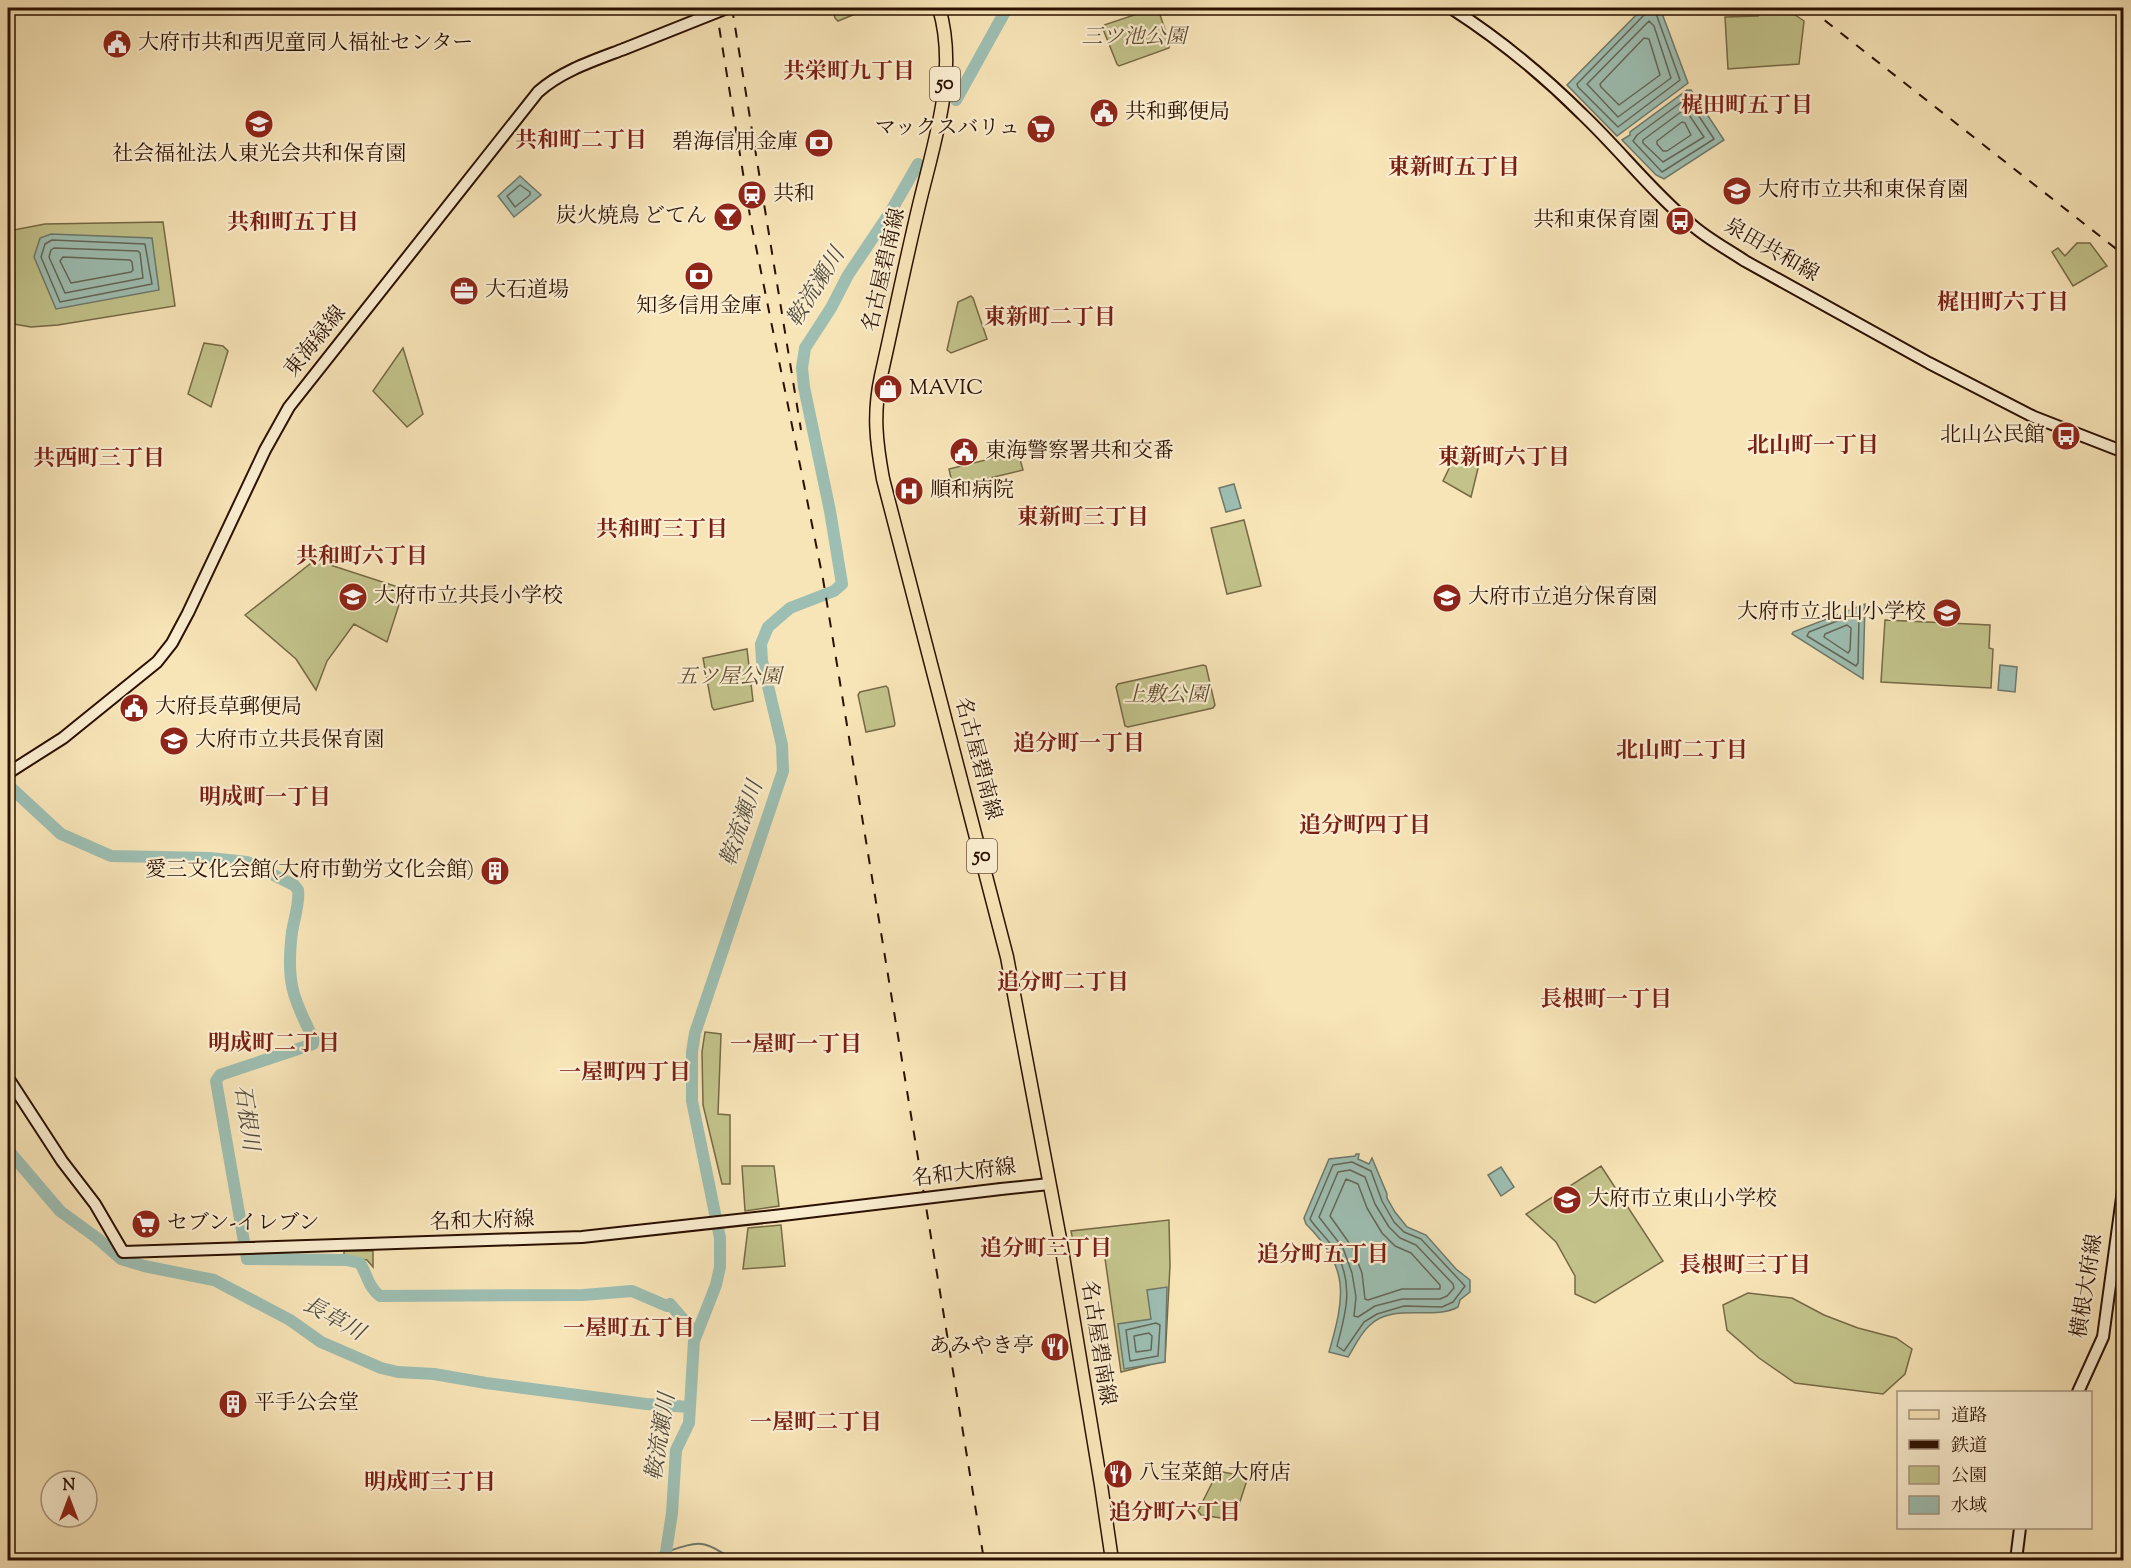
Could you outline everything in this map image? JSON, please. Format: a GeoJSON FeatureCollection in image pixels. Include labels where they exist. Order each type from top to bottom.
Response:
{"type":"FeatureCollection","features":[{"type":"Feature","properties":{"kind":"main road","name":"東海緑線"},"geometry":{"type":"LineString","coordinates":[[8,773],[63,738],[157,662],[172,643],[265,450],[289,407],[538,92],[564,75],[727,8]]}},
{"type":"Feature","properties":{"kind":"main road","name":"名古屋碧南線"},"geometry":{"type":"LineString","coordinates":[[939,8],[945,47],[942,106],[880,376],[875,409],[876,442],[883,478],[1007,957],[1066,1274],[1112,1560]]}},
{"type":"Feature","properties":{"kind":"main road","name":"泉田共和線"},"geometry":{"type":"LineString","coordinates":[[1451,8],[1529,64],[1613,144],[1668,204],[1713,240],[1745,261],[1979,389],[2034,417],[2124,452]]}},
{"type":"Feature","properties":{"kind":"main road","name":"名和大府線"},"geometry":{"type":"LineString","coordinates":[[8,1078],[62,1161],[95,1204],[123,1252],[582,1238],[1049,1184]]}},
{"type":"Feature","properties":{"kind":"main road","name":"横根大府線"},"geometry":{"type":"LineString","coordinates":[[2078,1391],[2103,1337],[2124,1183]]}},
{"type":"Feature","properties":{"kind":"main road"},"geometry":{"type":"LineString","coordinates":[[2016,1560],[2020,1529]]}},
{"type":"Feature","properties":{"kind":"green space"},"geometry":{"type":"Polygon","coordinates":[[[832,8],[870,8],[838,21],[832,8]]]}},
{"type":"Feature","properties":{"kind":"green space","name":"三ツ池公園"},"geometry":{"type":"Polygon","coordinates":[[[1155,8],[1158,9],[1170,44],[1169,48],[1119,66],[1103,29],[1104,25],[1155,8]]]}},
{"type":"Feature","properties":{"kind":"green space"},"geometry":{"type":"Polygon","coordinates":[[[1760,8],[1785,8],[1804,21],[1799,64],[1728,69],[1725,17],[1758,16],[1760,8]]]}},
{"type":"Feature","properties":{"kind":"green space"},"geometry":{"type":"Polygon","coordinates":[[[163,222],[175,306],[58,325],[31,327],[8,323],[8,231],[45,224],[163,222]]]}},
{"type":"Feature","properties":{"kind":"green space"},"geometry":{"type":"Polygon","coordinates":[[[2077,243],[2090,243],[2107,266],[2073,286],[2052,252],[2058,248],[2065,256],[2077,243]]]}},
{"type":"Feature","properties":{"kind":"green space"},"geometry":{"type":"Polygon","coordinates":[[[971,296],[987,339],[951,353],[947,350],[958,302],[971,296]]]}},
{"type":"Feature","properties":{"kind":"green space"},"geometry":{"type":"Polygon","coordinates":[[[204,343],[223,346],[228,351],[211,407],[188,394],[204,343]]]}},
{"type":"Feature","properties":{"kind":"green space"},"geometry":{"type":"Polygon","coordinates":[[[403,348],[423,414],[407,427],[373,391],[403,348]]]}},
{"type":"Feature","properties":{"kind":"green space"},"geometry":{"type":"Polygon","coordinates":[[[1018,452],[1023,470],[953,487],[949,469],[1018,452]]]}},
{"type":"Feature","properties":{"kind":"green space"},"geometry":{"type":"Polygon","coordinates":[[[1457,452],[1481,456],[1471,497],[1443,481],[1457,452]]]}},
{"type":"Feature","properties":{"kind":"green space"},"geometry":{"type":"Polygon","coordinates":[[[1244,520],[1261,586],[1227,594],[1211,528],[1244,520]]]}},
{"type":"Feature","properties":{"kind":"green space"},"geometry":{"type":"Polygon","coordinates":[[[315,560],[404,589],[387,642],[354,624],[327,661],[316,690],[296,659],[245,615],[315,560]]]}},
{"type":"Feature","properties":{"kind":"green space"},"geometry":{"type":"Polygon","coordinates":[[[1885,620],[1990,625],[1989,648],[1993,649],[1991,688],[1881,682],[1885,620]]]}},
{"type":"Feature","properties":{"kind":"green space","name":"五ツ屋公園"},"geometry":{"type":"Polygon","coordinates":[[[747,649],[753,701],[714,710],[703,658],[747,649]]]}},
{"type":"Feature","properties":{"kind":"green space","name":"上敷公園"},"geometry":{"type":"Polygon","coordinates":[[[1206,666],[1215,705],[1213,708],[1125,726],[1116,687],[1118,684],[1206,666]]]}},
{"type":"Feature","properties":{"kind":"green space"},"geometry":{"type":"Polygon","coordinates":[[[886,686],[895,724],[866,732],[858,695],[860,692],[886,686]]]}},
{"type":"Feature","properties":{"kind":"green space"},"geometry":{"type":"Polygon","coordinates":[[[705,1032],[721,1034],[718,1114],[730,1115],[730,1184],[722,1184],[703,1105],[702,1052],[705,1032]]]}},
{"type":"Feature","properties":{"kind":"green space"},"geometry":{"type":"Polygon","coordinates":[[[742,1166],[774,1166],[779,1206],[745,1211],[742,1166]]]}},
{"type":"Feature","properties":{"kind":"green space"},"geometry":{"type":"Polygon","coordinates":[[[1601,1166],[1663,1261],[1595,1303],[1575,1294],[1575,1276],[1556,1242],[1526,1214],[1601,1166]]]}},
{"type":"Feature","properties":{"kind":"green space"},"geometry":{"type":"Polygon","coordinates":[[[1169,1220],[1170,1266],[1165,1361],[1121,1372],[1102,1237],[1073,1241],[1071,1231],[1169,1220]]]}},
{"type":"Feature","properties":{"kind":"green space"},"geometry":{"type":"Polygon","coordinates":[[[781,1225],[785,1266],[743,1269],[748,1228],[781,1225]]]}},
{"type":"Feature","properties":{"kind":"green space"},"geometry":{"type":"Polygon","coordinates":[[[344,1251],[373,1251],[373,1267],[367,1260],[344,1257],[344,1251]]]}},
{"type":"Feature","properties":{"kind":"green space"},"geometry":{"type":"Polygon","coordinates":[[[1748,1293],[1792,1298],[1824,1315],[1858,1328],[1896,1338],[1912,1349],[1905,1374],[1883,1394],[1795,1383],[1759,1358],[1727,1330],[1723,1305],[1748,1293]]]}},
{"type":"Feature","properties":{"kind":"green space"},"geometry":{"type":"Polygon","coordinates":[[[1218,1471],[1248,1477],[1234,1520],[1201,1515],[1198,1511],[1218,1471]]]}},
{"type":"Feature","properties":{"kind":"water"},"geometry":{"type":"Polygon","coordinates":[[[1643,8],[1660,8],[1688,83],[1617,136],[1567,85],[1643,8]]]}},
{"type":"Feature","properties":{"kind":"water"},"geometry":{"type":"Polygon","coordinates":[[[1687,90],[1691,90],[1724,140],[1664,179],[1656,175],[1622,140],[1687,90]]]}},
{"type":"Feature","properties":{"kind":"water"},"geometry":{"type":"Polygon","coordinates":[[[520,176],[541,195],[514,217],[498,196],[520,176]]]}},
{"type":"Feature","properties":{"kind":"water"},"geometry":{"type":"Polygon","coordinates":[[[51,234],[152,238],[159,290],[56,309],[34,257],[40,238],[51,234]]]}},
{"type":"Feature","properties":{"kind":"water"},"geometry":{"type":"Polygon","coordinates":[[[1234,484],[1241,508],[1226,512],[1219,488],[1234,484]]]}},
{"type":"Feature","properties":{"kind":"water"},"geometry":{"type":"Polygon","coordinates":[[[1865,604],[1863,679],[1792,634],[1793,632],[1865,604]]]}},
{"type":"Feature","properties":{"kind":"water"},"geometry":{"type":"Polygon","coordinates":[[[2000,665],[2017,667],[2015,692],[1998,690],[2000,665]]]}},
{"type":"Feature","properties":{"kind":"water"},"geometry":{"type":"Polygon","coordinates":[[[1359,1154],[1358,1159],[1369,1164],[1372,1158],[1387,1198],[1395,1212],[1407,1227],[1426,1235],[1456,1269],[1470,1280],[1470,1292],[1460,1300],[1458,1307],[1448,1311],[1401,1313],[1378,1319],[1363,1333],[1348,1357],[1329,1352],[1338,1315],[1340,1284],[1337,1269],[1330,1255],[1306,1224],[1304,1218],[1329,1159],[1359,1154]]]}},
{"type":"Feature","properties":{"kind":"water"},"geometry":{"type":"Polygon","coordinates":[[[1501,1167],[1514,1187],[1501,1196],[1488,1175],[1501,1167]]]}},
{"type":"Feature","properties":{"kind":"water"},"geometry":{"type":"Polygon","coordinates":[[[1167,1287],[1165,1362],[1124,1369],[1118,1324],[1151,1319],[1147,1290],[1167,1287]]]}},
{"type":"Feature","properties":{"kind":"waterway","name":"鞍流瀬川"},"geometry":{"type":"LineString","coordinates":[[956,100],[1007,8]]}},
{"type":"Feature","properties":{"kind":"waterway","name":"鞍流瀬川"},"geometry":{"type":"LineString","coordinates":[[662,1560],[666,1552],[672,1513],[676,1450],[689,1423],[694,1341],[716,1285],[720,1267],[720,1238],[692,1101],[692,1052],[695,1033],[783,771],[782,745],[762,661],[761,644],[768,627],[790,608],[834,591],[842,584],[830,511],[804,387],[802,368],[805,348],[918,164]]}},
{"type":"Feature","properties":{"kind":"waterway","name":"石根川"},"geometry":{"type":"LineString","coordinates":[[8,785],[61,834],[111,856],[210,858],[247,862],[294,885],[298,890],[298,905],[290,949],[292,988],[300,1012],[314,1040],[313,1044],[220,1075],[216,1081],[247,1259],[346,1260],[360,1263],[371,1285],[380,1296],[583,1295],[632,1291],[667,1306],[670,1304],[696,1334]]}},
{"type":"Feature","properties":{"kind":"waterway","name":"長草川"},"geometry":{"type":"LineString","coordinates":[[8,1150],[60,1211],[121,1259],[214,1280],[290,1320],[321,1342],[381,1368],[646,1404],[690,1407]]}},
{"type":"Feature","properties":{"kind":"waterway"},"geometry":{"type":"LineString","coordinates":[[2124,1231],[2124,1242]]}},
{"type":"Feature","properties":{"kind":"waterway"},"geometry":{"type":"LineString","coordinates":[[666,1552],[687,1545],[702,1544],[734,1560]]}},
{"type":"Feature","properties":{"kind":"railway"},"geometry":{"type":"LineString","coordinates":[[716,8],[751,222],[823,579],[984,1560]]}},
{"type":"Feature","properties":{"kind":"railway"},"geometry":{"type":"LineString","coordinates":[[732,8],[801,430]]}},
{"type":"Feature","properties":{"kind":"railway"},"geometry":{"type":"LineString","coordinates":[[1809,8],[2124,255]]}},
{"type":"Feature","properties":{"kind":"place","name":"大府市共和西児童同人福祉センター"},"geometry":{"type":"Point","coordinates":[117,44]}},
{"type":"Feature","properties":{"kind":"place","name":"共和郵便局"},"geometry":{"type":"Point","coordinates":[1104,113]}},
{"type":"Feature","properties":{"kind":"place","name":"社会福祉法人東光会共和保育園"},"geometry":{"type":"Point","coordinates":[259,124]}},
{"type":"Feature","properties":{"kind":"place","name":"マックスバリュ"},"geometry":{"type":"Point","coordinates":[1041,129]}},
{"type":"Feature","properties":{"kind":"place","name":"碧海信用金庫"},"geometry":{"type":"Point","coordinates":[819,143]}},
{"type":"Feature","properties":{"kind":"place","name":"大府市立共和東保育園"},"geometry":{"type":"Point","coordinates":[1737,191]}},
{"type":"Feature","properties":{"kind":"place","name":"共和"},"geometry":{"type":"Point","coordinates":[752,195]}},
{"type":"Feature","properties":{"kind":"place","name":"炭火焼鳥 どてん"},"geometry":{"type":"Point","coordinates":[728,217]}},
{"type":"Feature","properties":{"kind":"place","name":"共和東保育園"},"geometry":{"type":"Point","coordinates":[1680,221]}},
{"type":"Feature","properties":{"kind":"place","name":"知多信用金庫"},"geometry":{"type":"Point","coordinates":[699,276]}},
{"type":"Feature","properties":{"kind":"place","name":"大石道場"},"geometry":{"type":"Point","coordinates":[464,291]}},
{"type":"Feature","properties":{"kind":"place","name":"MAVIC"},"geometry":{"type":"Point","coordinates":[888,389]}},
{"type":"Feature","properties":{"kind":"place","name":"北山公民館"},"geometry":{"type":"Point","coordinates":[2066,436]}},
{"type":"Feature","properties":{"kind":"place","name":"東海警察署共和交番"},"geometry":{"type":"Point","coordinates":[964,452]}},
{"type":"Feature","properties":{"kind":"place","name":"順和病院"},"geometry":{"type":"Point","coordinates":[909,491]}},
{"type":"Feature","properties":{"kind":"place","name":"大府市立共長小学校"},"geometry":{"type":"Point","coordinates":[353,597]}},
{"type":"Feature","properties":{"kind":"place","name":"大府市立追分保育園"},"geometry":{"type":"Point","coordinates":[1447,598]}},
{"type":"Feature","properties":{"kind":"place","name":"大府市立北山小学校"},"geometry":{"type":"Point","coordinates":[1947,613]}},
{"type":"Feature","properties":{"kind":"place","name":"大府長草郵便局"},"geometry":{"type":"Point","coordinates":[134,708]}},
{"type":"Feature","properties":{"kind":"place","name":"大府市立共長保育園"},"geometry":{"type":"Point","coordinates":[174,741]}},
{"type":"Feature","properties":{"kind":"place","name":"愛三文化会館(大府市勤労文化会館)"},"geometry":{"type":"Point","coordinates":[495,871]}},
{"type":"Feature","properties":{"kind":"place","name":"大府市立東山小学校"},"geometry":{"type":"Point","coordinates":[1567,1200]}},
{"type":"Feature","properties":{"kind":"place","name":"セブン-イレブン"},"geometry":{"type":"Point","coordinates":[146,1224]}},
{"type":"Feature","properties":{"kind":"place","name":"あみやき亭"},"geometry":{"type":"Point","coordinates":[1055,1347]}},
{"type":"Feature","properties":{"kind":"place","name":"平手公会堂"},"geometry":{"type":"Point","coordinates":[233,1404]}},
{"type":"Feature","properties":{"kind":"place","name":"八宝菜館 大府店"},"geometry":{"type":"Point","coordinates":[1118,1474]}},
{"type":"Feature","properties":{"kind":"district","name":"共栄町九丁目"},"geometry":{"type":"Point","coordinates":[849,73]}},
{"type":"Feature","properties":{"kind":"district","name":"梶田町五丁目"},"geometry":{"type":"Point","coordinates":[1747,107]}},
{"type":"Feature","properties":{"kind":"district","name":"共和町二丁目"},"geometry":{"type":"Point","coordinates":[581,142]}},
{"type":"Feature","properties":{"kind":"district","name":"東新町五丁目"},"geometry":{"type":"Point","coordinates":[1454,169]}},
{"type":"Feature","properties":{"kind":"district","name":"共和町五丁目"},"geometry":{"type":"Point","coordinates":[293,224]}},
{"type":"Feature","properties":{"kind":"district","name":"梶田町六丁目"},"geometry":{"type":"Point","coordinates":[2003,304]}},
{"type":"Feature","properties":{"kind":"district","name":"東新町二丁目"},"geometry":{"type":"Point","coordinates":[1050,319]}},
{"type":"Feature","properties":{"kind":"district","name":"北山町一丁目"},"geometry":{"type":"Point","coordinates":[1813,447]}},
{"type":"Feature","properties":{"kind":"district","name":"東新町六丁目"},"geometry":{"type":"Point","coordinates":[1504,459]}},
{"type":"Feature","properties":{"kind":"district","name":"共西町三丁目"},"geometry":{"type":"Point","coordinates":[99,460]}},
{"type":"Feature","properties":{"kind":"district","name":"東新町三丁目"},"geometry":{"type":"Point","coordinates":[1083,519]}},
{"type":"Feature","properties":{"kind":"district","name":"共和町三丁目"},"geometry":{"type":"Point","coordinates":[662,531]}},
{"type":"Feature","properties":{"kind":"district","name":"共和町六丁目"},"geometry":{"type":"Point","coordinates":[362,558]}},
{"type":"Feature","properties":{"kind":"district","name":"追分町一丁目"},"geometry":{"type":"Point","coordinates":[1079,745]}},
{"type":"Feature","properties":{"kind":"district","name":"北山町二丁目"},"geometry":{"type":"Point","coordinates":[1682,752]}},
{"type":"Feature","properties":{"kind":"district","name":"明成町一丁目"},"geometry":{"type":"Point","coordinates":[265,799]}},
{"type":"Feature","properties":{"kind":"district","name":"追分町四丁目"},"geometry":{"type":"Point","coordinates":[1365,827]}},
{"type":"Feature","properties":{"kind":"district","name":"追分町二丁目"},"geometry":{"type":"Point","coordinates":[1063,984]}},
{"type":"Feature","properties":{"kind":"district","name":"長根町一丁目"},"geometry":{"type":"Point","coordinates":[1606,1001]}},
{"type":"Feature","properties":{"kind":"district","name":"明成町二丁目"},"geometry":{"type":"Point","coordinates":[274,1045]}},
{"type":"Feature","properties":{"kind":"district","name":"一屋町一丁目"},"geometry":{"type":"Point","coordinates":[796,1046]}},
{"type":"Feature","properties":{"kind":"district","name":"一屋町四丁目"},"geometry":{"type":"Point","coordinates":[625,1074]}},
{"type":"Feature","properties":{"kind":"district","name":"追分町三丁目"},"geometry":{"type":"Point","coordinates":[1046,1250]}},
{"type":"Feature","properties":{"kind":"district","name":"追分町五丁目"},"geometry":{"type":"Point","coordinates":[1323,1256]}},
{"type":"Feature","properties":{"kind":"district","name":"長根町三丁目"},"geometry":{"type":"Point","coordinates":[1745,1267]}},
{"type":"Feature","properties":{"kind":"district","name":"一屋町五丁目"},"geometry":{"type":"Point","coordinates":[629,1330]}},
{"type":"Feature","properties":{"kind":"district","name":"一屋町二丁目"},"geometry":{"type":"Point","coordinates":[816,1424]}},
{"type":"Feature","properties":{"kind":"district","name":"明成町三丁目"},"geometry":{"type":"Point","coordinates":[430,1484]}},
{"type":"Feature","properties":{"kind":"district","name":"追分町六丁目"},"geometry":{"type":"Point","coordinates":[1175,1514]}}]}
